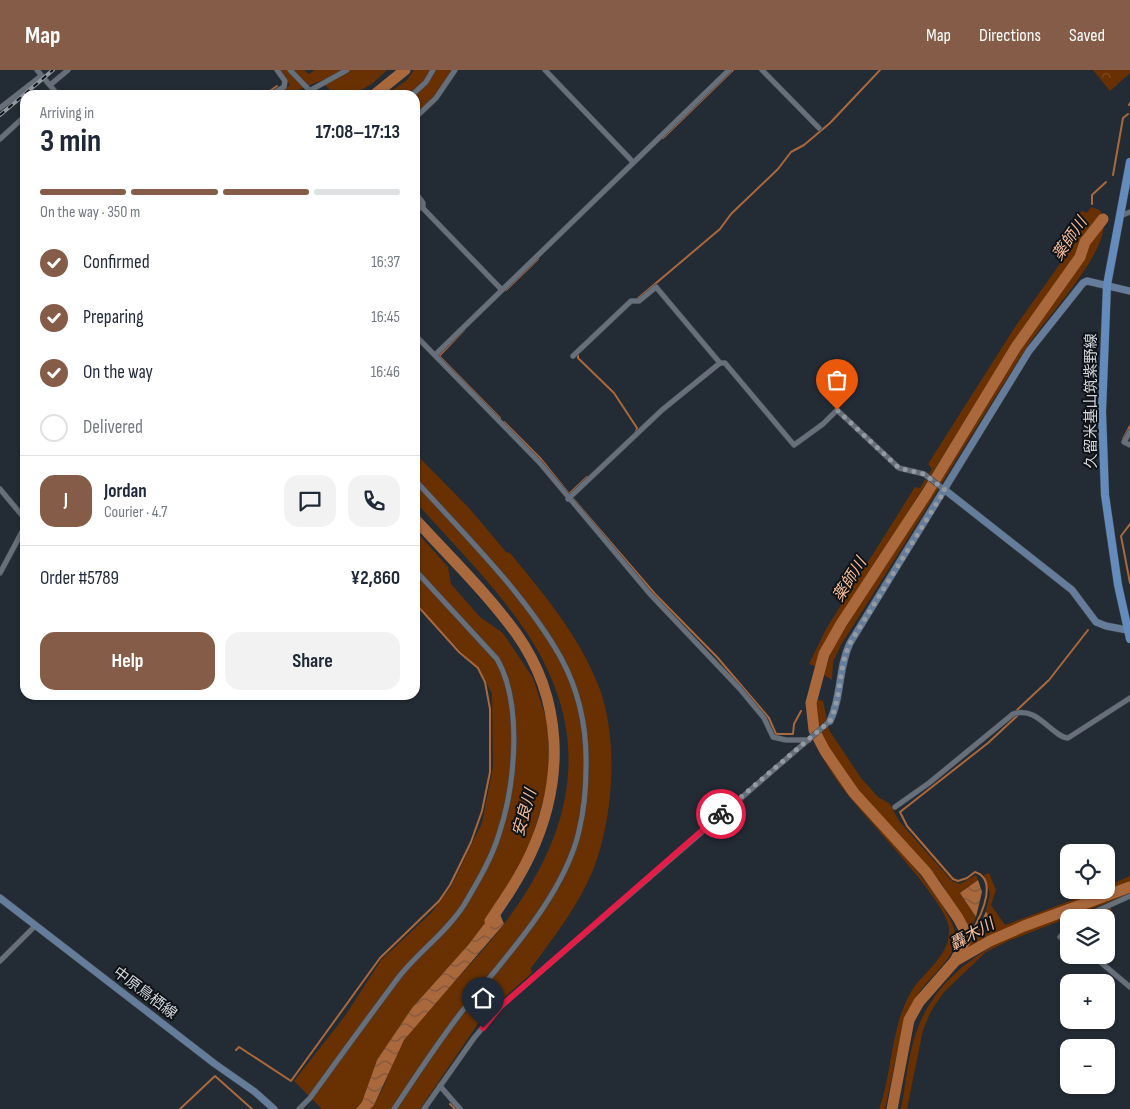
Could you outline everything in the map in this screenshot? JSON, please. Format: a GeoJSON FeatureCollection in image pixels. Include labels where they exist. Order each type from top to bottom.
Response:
{"type":"FeatureCollection","features":[{"type":"Feature","properties":{"kind":"main road","name":"久留米基山筑紫野線"},"geometry":{"type":"LineString","coordinates":[[1130,162],[1107,285],[1102,412],[1105,494],[1118,585],[1128,619],[1130,640]]}},
{"type":"Feature","properties":{"kind":"street"},"geometry":{"type":"LineString","coordinates":[[37,70],[54,90]]}},
{"type":"Feature","properties":{"kind":"street"},"geometry":{"type":"LineString","coordinates":[[50,85],[68,70]]}},
{"type":"Feature","properties":{"kind":"street"},"geometry":{"type":"LineString","coordinates":[[277,70],[285,81],[284,87],[279,90]]}},
{"type":"Feature","properties":{"kind":"street"},"geometry":{"type":"LineString","coordinates":[[290,70],[309,90]]}},
{"type":"Feature","properties":{"kind":"street"},"geometry":{"type":"LineString","coordinates":[[317,90],[347,70]]}},
{"type":"Feature","properties":{"kind":"street"},"geometry":{"type":"LineString","coordinates":[[417,90],[426,82],[433,70]]}},
{"type":"Feature","properties":{"kind":"street"},"geometry":{"type":"LineString","coordinates":[[420,113],[436,98],[455,70]]}},
{"type":"Feature","properties":{"kind":"street"},"geometry":{"type":"LineString","coordinates":[[545,70],[633,162]]}},
{"type":"Feature","properties":{"kind":"street"},"geometry":{"type":"LineString","coordinates":[[435,355],[729,70]]}},
{"type":"Feature","properties":{"kind":"street"},"geometry":{"type":"LineString","coordinates":[[762,70],[819,128]]}},
{"type":"Feature","properties":{"kind":"street"},"geometry":{"type":"LineString","coordinates":[[23,90],[41,76]]}},
{"type":"Feature","properties":{"kind":"street"},"geometry":{"type":"LineString","coordinates":[[0,108],[20,92]]}},
{"type":"Feature","properties":{"kind":"street"},"geometry":{"type":"LineString","coordinates":[[0,139],[20,121]]}},
{"type":"Feature","properties":{"kind":"street"},"geometry":{"type":"LineString","coordinates":[[420,197],[423,208]]}},
{"type":"Feature","properties":{"kind":"street"},"geometry":{"type":"LineString","coordinates":[[420,205],[501,289]]}},
{"type":"Feature","properties":{"kind":"street"},"geometry":{"type":"LineString","coordinates":[[1120,216],[1130,212]]}},
{"type":"Feature","properties":{"kind":"street"},"geometry":{"type":"LineString","coordinates":[[424,1109],[474,1038],[501,1006],[830,721],[838,700],[842,665],[850,643],[1030,351],[1082,283],[1087,281],[1130,291]]}},
{"type":"Feature","properties":{"kind":"street"},"geometry":{"type":"LineString","coordinates":[[573,356],[609,320],[656,287],[720,363],[725,363],[794,445],[823,424],[837,410],[899,468],[924,474],[1072,590],[1096,622],[1128,630]]}},
{"type":"Feature","properties":{"kind":"street"},"geometry":{"type":"LineString","coordinates":[[420,340],[540,463],[568,499],[650,594],[740,689],[764,718],[773,736],[786,740],[810,738]]}},
{"type":"Feature","properties":{"kind":"street"},"geometry":{"type":"LineString","coordinates":[[568,499],[662,410],[720,363]]}},
{"type":"Feature","properties":{"kind":"street"},"geometry":{"type":"LineString","coordinates":[[1130,432],[1124,442],[1130,446]]}},
{"type":"Feature","properties":{"kind":"street"},"geometry":{"type":"LineString","coordinates":[[394,1109],[462,1011],[510,955],[551,894],[567,864],[579,832],[586,784],[586,751],[582,710],[575,687],[562,660],[522,603],[420,486]]}},
{"type":"Feature","properties":{"kind":"street"},"geometry":{"type":"LineString","coordinates":[[0,488],[20,513]]}},
{"type":"Feature","properties":{"kind":"street"},"geometry":{"type":"LineString","coordinates":[[0,573],[20,536]]}},
{"type":"Feature","properties":{"kind":"street"},"geometry":{"type":"LineString","coordinates":[[299,1109],[310,1098],[399,976],[447,927],[463,906],[492,853],[504,818],[512,760],[512,721],[509,690],[502,668],[497,659],[420,575]]}},
{"type":"Feature","properties":{"kind":"street"},"geometry":{"type":"LineString","coordinates":[[895,807],[929,783],[1013,714],[1024,712],[1047,723],[1063,737],[1068,738],[1130,698]]}},
{"type":"Feature","properties":{"kind":"street"},"geometry":{"type":"LineString","coordinates":[[1101,909],[1130,896]]}},
{"type":"Feature","properties":{"kind":"street","name":"中原鳥栖線"},"geometry":{"type":"LineString","coordinates":[[0,898],[255,1092],[274,1109]]}},
{"type":"Feature","properties":{"kind":"street"},"geometry":{"type":"LineString","coordinates":[[0,961],[35,926]]}},
{"type":"Feature","properties":{"kind":"street"},"geometry":{"type":"LineString","coordinates":[[1103,964],[1130,987]]}},
{"type":"Feature","properties":{"kind":"street"},"geometry":{"type":"LineString","coordinates":[[440,1086],[460,1109]]}},
{"type":"Feature","properties":{"kind":"green space"},"geometry":{"type":"Polygon","coordinates":[[[279,70],[304,70],[309,74],[315,70],[387,70],[373,83],[361,90],[330,90],[321,81],[298,90],[283,90],[290,85],[279,70]]]}},
{"type":"Feature","properties":{"kind":"green space"},"geometry":{"type":"Polygon","coordinates":[[[414,70],[453,70],[433,99],[420,110],[420,90],[392,90],[407,80],[414,70]]]}},
{"type":"Feature","properties":{"kind":"green space"},"geometry":{"type":"Polygon","coordinates":[[[1093,70],[1130,70],[1130,73],[1110,91],[1093,70]]]}},
{"type":"Feature","properties":{"kind":"green space"},"geometry":{"type":"Polygon","coordinates":[[[1091,207],[1100,210],[1102,216],[1083,235],[1075,256],[1022,330],[826,643],[815,666],[809,664],[826,629],[915,487],[920,488],[932,469],[928,464],[1015,327],[1062,261],[1074,233],[1083,220],[1079,214],[1082,211],[1087,213],[1091,207]]]}},
{"type":"Feature","properties":{"kind":"green space"},"geometry":{"type":"Polygon","coordinates":[[[1104,227],[1093,256],[1083,272],[1027,347],[841,645],[833,662],[832,680],[824,675],[832,649],[1027,339],[1082,262],[1094,235],[1104,227]]]}},
{"type":"Feature","properties":{"kind":"green space"},"geometry":{"type":"Polygon","coordinates":[[[420,458],[469,508],[535,583],[569,630],[589,664],[604,703],[609,725],[611,773],[610,798],[606,821],[595,865],[589,879],[567,918],[531,968],[532,973],[484,1015],[420,1109],[370,1109],[381,1093],[396,1055],[406,1038],[492,939],[530,885],[550,846],[563,808],[568,769],[566,730],[556,691],[538,652],[512,612],[477,569],[420,506],[420,458]]]}},
{"type":"Feature","properties":{"kind":"green space"},"geometry":{"type":"Polygon","coordinates":[[[420,536],[448,567],[451,584],[480,617],[503,633],[533,678],[548,724],[549,781],[527,855],[497,907],[469,944],[412,1008],[377,1060],[362,1102],[356,1109],[322,1109],[294,1081],[345,1016],[381,960],[431,913],[451,887],[482,823],[493,767],[492,694],[480,669],[461,652],[420,607],[420,536]]]}},
{"type":"Feature","properties":{"kind":"green space"},"geometry":{"type":"Polygon","coordinates":[[[818,700],[823,701],[829,730],[861,778],[878,797],[890,804],[899,821],[952,881],[960,884],[976,875],[978,880],[960,893],[976,917],[970,929],[962,920],[939,880],[864,798],[829,751],[818,728],[814,705],[818,700]]]}},
{"type":"Feature","properties":{"kind":"green space"},"geometry":{"type":"Polygon","coordinates":[[[813,742],[846,789],[929,886],[944,907],[953,926],[956,941],[950,956],[919,992],[909,1012],[900,1039],[885,1109],[879,1109],[884,1095],[899,1020],[911,992],[946,947],[949,928],[945,915],[935,899],[854,803],[844,790],[813,742]]]}},
{"type":"Feature","properties":{"kind":"green space"},"geometry":{"type":"Polygon","coordinates":[[[989,873],[996,890],[991,905],[1005,925],[1075,899],[1086,899],[1002,932],[969,949],[966,947],[980,926],[983,932],[993,926],[986,911],[990,893],[984,875],[989,873]]]}},
{"type":"Feature","properties":{"kind":"green space"},"geometry":{"type":"Polygon","coordinates":[[[1130,876],[1130,882],[1115,888],[1115,883],[1130,876]]]}},
{"type":"Feature","properties":{"kind":"green space"},"geometry":{"type":"Polygon","coordinates":[[[1130,891],[1130,894],[1091,909],[1079,909],[1107,899],[1115,899],[1115,896],[1130,891]]]}},
{"type":"Feature","properties":{"kind":"green space"},"geometry":{"type":"Polygon","coordinates":[[[1060,916],[1060,921],[1008,941],[986,952],[944,992],[931,1011],[923,1030],[907,1109],[901,1109],[914,1039],[932,1000],[953,976],[978,955],[1006,939],[1060,916]]]}},
{"type":"Feature","properties":{"kind":"water"},"geometry":{"type":"Polygon","coordinates":[[[978,880],[982,892],[976,917],[960,893],[978,880]]]}},
{"type":"Feature","properties":{"kind":"water"},"geometry":{"type":"Polygon","coordinates":[[[497,907],[504,924],[404,1040],[374,1105],[370,1109],[356,1109],[362,1102],[377,1060],[412,1008],[469,944],[497,907]]]}},
{"type":"Feature","properties":{"kind":"water"},"geometry":{"type":"Polygon","coordinates":[[[986,911],[993,926],[983,932],[980,926],[986,911]]]}},
{"type":"Feature","properties":{"kind":"waterway","name":"安良川"},"geometry":{"type":"LineString","coordinates":[[380,90],[405,70]]}},
{"type":"Feature","properties":{"kind":"waterway"},"geometry":{"type":"LineString","coordinates":[[663,138],[733,70]]}},
{"type":"Feature","properties":{"kind":"waterway"},"geometry":{"type":"LineString","coordinates":[[636,300],[720,229],[731,214],[778,169],[791,152],[804,145],[830,123],[880,70]]}},
{"type":"Feature","properties":{"kind":"waterway"},"geometry":{"type":"LineString","coordinates":[[271,90],[277,86]]}},
{"type":"Feature","properties":{"kind":"waterway"},"geometry":{"type":"LineString","coordinates":[[1113,175],[1123,118],[1128,114]]}},
{"type":"Feature","properties":{"kind":"waterway"},"geometry":{"type":"LineString","coordinates":[[1092,204],[1092,195],[1106,182]]}},
{"type":"Feature","properties":{"kind":"waterway","name":"薬師川"},"geometry":{"type":"LineString","coordinates":[[955,961],[966,939],[966,933],[958,918],[926,872],[854,793],[825,751],[814,730],[811,703],[824,654],[841,624],[927,493],[1016,347],[1080,257],[1085,242],[1103,219]]}},
{"type":"Feature","properties":{"kind":"waterway"},"geometry":{"type":"LineString","coordinates":[[506,290],[538,259]]}},
{"type":"Feature","properties":{"kind":"waterway"},"geometry":{"type":"LineString","coordinates":[[464,330],[439,356],[500,418]]}},
{"type":"Feature","properties":{"kind":"waterway"},"geometry":{"type":"LineString","coordinates":[[578,354],[578,358],[614,393],[637,428],[636,432]]}},
{"type":"Feature","properties":{"kind":"waterway"},"geometry":{"type":"LineString","coordinates":[[504,422],[540,458],[569,494]]}},
{"type":"Feature","properties":{"kind":"waterway"},"geometry":{"type":"LineString","coordinates":[[1123,439],[1130,426]]}},
{"type":"Feature","properties":{"kind":"waterway"},"geometry":{"type":"LineString","coordinates":[[587,477],[569,494],[655,594],[717,657],[769,718],[776,734],[793,734],[794,724],[801,711]]}},
{"type":"Feature","properties":{"kind":"waterway","name":"安良川"},"geometry":{"type":"LineString","coordinates":[[420,524],[480,589],[516,633],[532,658],[543,685],[550,712],[554,740],[554,768],[550,797],[542,825],[522,871],[490,921]]}},
{"type":"Feature","properties":{"kind":"waterway"},"geometry":{"type":"LineString","coordinates":[[1130,524],[1121,536],[1130,583]]}},
{"type":"Feature","properties":{"kind":"waterway"},"geometry":{"type":"LineString","coordinates":[[236,1050],[239,1047],[291,1081],[380,958],[439,901],[450,885],[471,842],[482,811],[490,772],[490,709],[485,682],[478,668],[459,652],[420,609]]}},
{"type":"Feature","properties":{"kind":"waterway"},"geometry":{"type":"LineString","coordinates":[[966,939],[981,915],[986,894],[986,884],[983,877],[975,872],[967,878],[958,881],[953,879],[907,826],[900,812],[988,743],[1017,716],[1017,710],[1049,680],[1088,630]]}},
{"type":"Feature","properties":{"kind":"waterway","name":"轟木川"},"geometry":{"type":"LineString","coordinates":[[892,1109],[909,1020],[919,1002],[955,961],[990,941],[1024,926],[1130,887]]}},
{"type":"Feature","properties":{"kind":"waterway"},"geometry":{"type":"LineString","coordinates":[[180,1109],[215,1076],[252,1109]]}},
{"type":"Feature","properties":{"kind":"waterway"},"geometry":{"type":"LineString","coordinates":[[450,1104],[455,1109]]}},
{"type":"Feature","properties":{"kind":"railway"},"geometry":{"type":"LineString","coordinates":[[29,90],[53,70]]}},
{"type":"Feature","properties":{"kind":"railway"},"geometry":{"type":"LineString","coordinates":[[0,115],[20,98]]}},
{"type":"Feature","properties":{"kind":"way so far"},"geometry":{"type":"LineString","coordinates":[[721,814],[830,721],[838,700],[842,665],[846,650],[945,490],[924,474],[904,471],[899,468],[837,410]]}},
{"type":"Feature","properties":{"kind":"route"},"geometry":{"type":"LineString","coordinates":[[483,1028],[501,1006],[721,814]]}}]}
